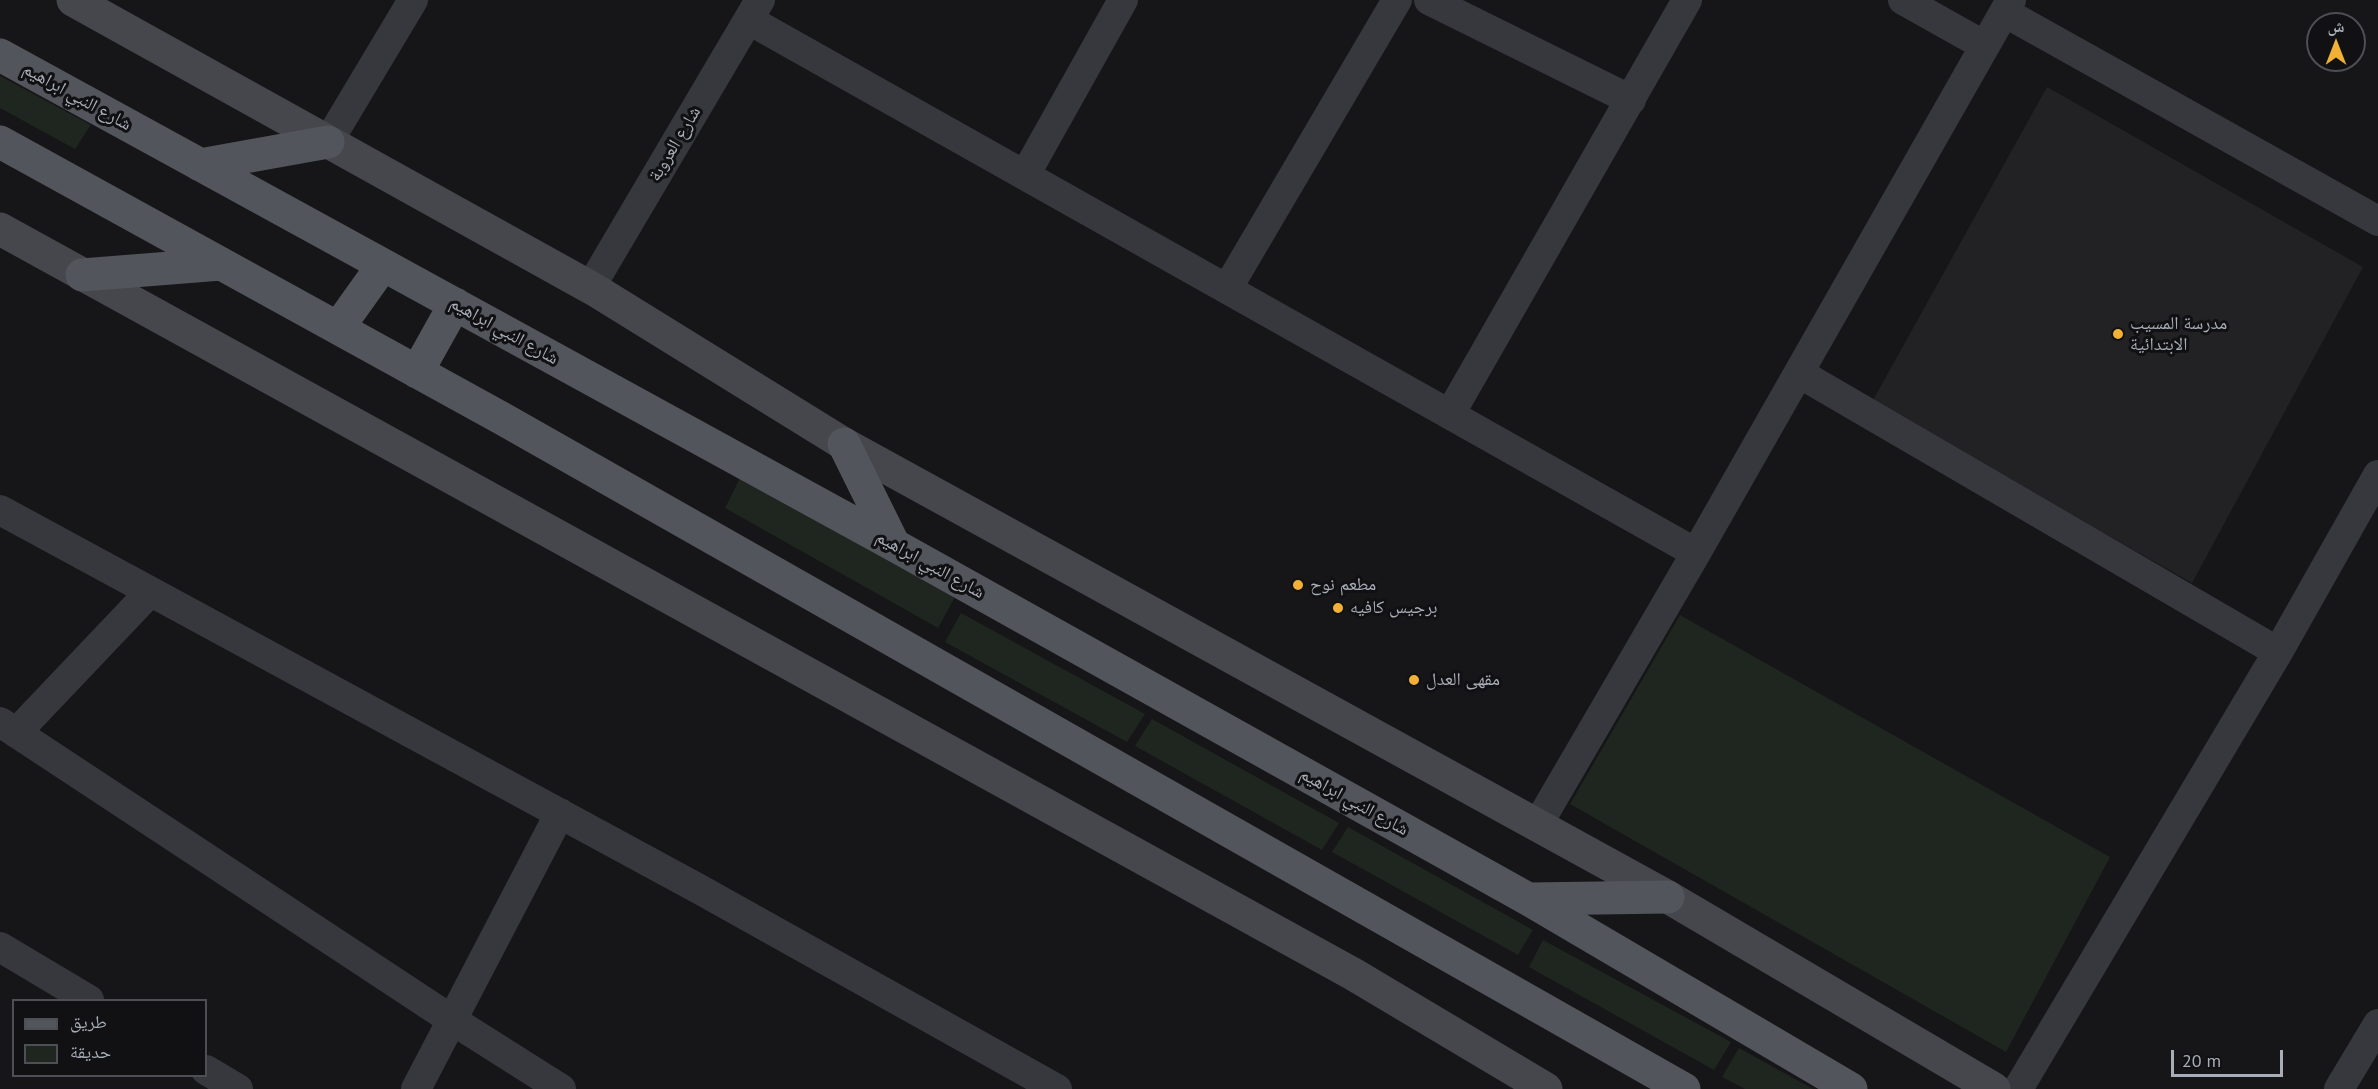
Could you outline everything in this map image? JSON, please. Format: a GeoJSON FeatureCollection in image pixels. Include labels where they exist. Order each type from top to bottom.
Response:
{"type":"FeatureCollection","features":[{"type":"Feature","properties":{"kind":"main road","name":"شارع النبي ابراهيم"},"geometry":{"type":"LineString","coordinates":[[0,55],[894,545],[1528,899],[1851,1089]]}},
{"type":"Feature","properties":{"kind":"main road"},"geometry":{"type":"LineString","coordinates":[[0,142],[417,372],[1684,1089]]}},
{"type":"Feature","properties":{"kind":"main road"},"geometry":{"type":"LineString","coordinates":[[200,165],[327,142]]}},
{"type":"Feature","properties":{"kind":"main road"},"geometry":{"type":"LineString","coordinates":[[82,275],[221,264]]}},
{"type":"Feature","properties":{"kind":"main road"},"geometry":{"type":"LineString","coordinates":[[338,328],[383,265]]}},
{"type":"Feature","properties":{"kind":"main road"},"geometry":{"type":"LineString","coordinates":[[417,372],[455,304]]}},
{"type":"Feature","properties":{"kind":"main road"},"geometry":{"type":"LineString","coordinates":[[844,444],[894,545]]}},
{"type":"Feature","properties":{"kind":"main road"},"geometry":{"type":"LineString","coordinates":[[1528,899],[1668,897]]}},
{"type":"Feature","properties":{"kind":"street"},"geometry":{"type":"LineString","coordinates":[[73,0],[590,288],[844,444],[1538,824],[1668,897],[1995,1089]]}},
{"type":"Feature","properties":{"kind":"street"},"geometry":{"type":"LineString","coordinates":[[327,142],[413,0]]}},
{"type":"Feature","properties":{"kind":"street"},"geometry":{"type":"LineString","coordinates":[[1025,175],[1123,0]]}},
{"type":"Feature","properties":{"kind":"street"},"geometry":{"type":"LineString","coordinates":[[1227,289],[1397,0]]}},
{"type":"Feature","properties":{"kind":"street"},"geometry":{"type":"LineString","coordinates":[[1429,0],[1631,100]]}},
{"type":"Feature","properties":{"kind":"street"},"geometry":{"type":"LineString","coordinates":[[1450,414],[1687,0]]}},
{"type":"Feature","properties":{"kind":"street"},"geometry":{"type":"LineString","coordinates":[[1903,0],[1985,46]]}},
{"type":"Feature","properties":{"kind":"street"},"geometry":{"type":"LineString","coordinates":[[1538,824],[1696,553],[2008,6],[2378,221]]}},
{"type":"Feature","properties":{"kind":"street"},"geometry":{"type":"LineString","coordinates":[[754,10],[1025,175],[1696,553]]}},
{"type":"Feature","properties":{"kind":"street","name":"شارع العروبة"},"geometry":{"type":"LineString","coordinates":[[590,288],[754,10]]}},
{"type":"Feature","properties":{"kind":"street"},"geometry":{"type":"LineString","coordinates":[[0,229],[1353,974],[1546,1089]]}},
{"type":"Feature","properties":{"kind":"street"},"geometry":{"type":"LineString","coordinates":[[1799,373],[2278,652]]}},
{"type":"Feature","properties":{"kind":"street"},"geometry":{"type":"LineString","coordinates":[[2018,1089],[2278,652],[2378,475]]}},
{"type":"Feature","properties":{"kind":"street"},"geometry":{"type":"LineString","coordinates":[[0,510],[560,813],[1057,1089]]}},
{"type":"Feature","properties":{"kind":"street"},"geometry":{"type":"LineString","coordinates":[[150,592],[8,728],[452,1020],[561,1089]]}},
{"type":"Feature","properties":{"kind":"street"},"geometry":{"type":"LineString","coordinates":[[416,1089],[560,813]]}},
{"type":"Feature","properties":{"kind":"street"},"geometry":{"type":"LineString","coordinates":[[0,947],[87,999]]}},
{"type":"Feature","properties":{"kind":"street"},"geometry":{"type":"LineString","coordinates":[[2340,1089],[2378,1024]]}},
{"type":"Feature","properties":{"kind":"street"},"geometry":{"type":"LineString","coordinates":[[207,1071],[238,1089]]}},
{"type":"Feature","properties":{"kind":"shaded area","name":"مدرسة المسيب الابتدائية"},"geometry":{"type":"Polygon","coordinates":[[[2047,87],[2363,267],[2192,583],[1872,402],[2047,87]]]}},
{"type":"Feature","properties":{"kind":"green space"},"geometry":{"type":"Polygon","coordinates":[[[0,76],[91,125],[75,149],[0,108],[0,76]]]}},
{"type":"Feature","properties":{"kind":"green space"},"geometry":{"type":"Polygon","coordinates":[[[742,474],[956,595],[938,628],[725,508],[742,474]]]}},
{"type":"Feature","properties":{"kind":"green space"},"geometry":{"type":"Polygon","coordinates":[[[961,613],[1145,714],[1127,742],[945,642],[961,613]]]}},
{"type":"Feature","properties":{"kind":"green space"},"geometry":{"type":"Polygon","coordinates":[[[1680,615],[2110,857],[2006,1052],[1570,804],[1680,615]]]}},
{"type":"Feature","properties":{"kind":"green space"},"geometry":{"type":"Polygon","coordinates":[[[1152,719],[1339,823],[1322,850],[1135,746],[1152,719]]]}},
{"type":"Feature","properties":{"kind":"green space"},"geometry":{"type":"Polygon","coordinates":[[[1348,827],[1533,930],[1518,955],[1332,852],[1348,827]]]}},
{"type":"Feature","properties":{"kind":"green space"},"geometry":{"type":"Polygon","coordinates":[[[1543,940],[1731,1042],[1714,1070],[1529,967],[1543,940]]]}},
{"type":"Feature","properties":{"kind":"green space"},"geometry":{"type":"Polygon","coordinates":[[[1739,1048],[1813,1089],[1745,1089],[1722,1077],[1739,1048]]]}},
{"type":"Feature","properties":{"kind":"place","name":"مدرسة المسيب الابتدائية"},"geometry":{"type":"Point","coordinates":[2118,334]}},
{"type":"Feature","properties":{"kind":"place","name":"مطعم نوح"},"geometry":{"type":"Point","coordinates":[1298,585]}},
{"type":"Feature","properties":{"kind":"place","name":"برجيس كافيه"},"geometry":{"type":"Point","coordinates":[1338,608]}},
{"type":"Feature","properties":{"kind":"place","name":"مقهى العدل"},"geometry":{"type":"Point","coordinates":[1414,680]}}]}
